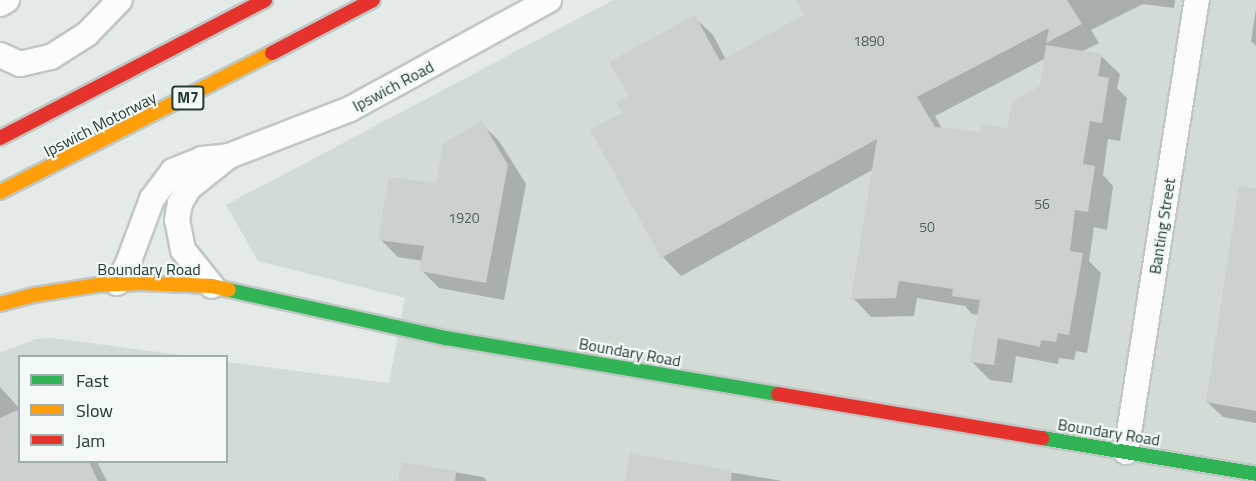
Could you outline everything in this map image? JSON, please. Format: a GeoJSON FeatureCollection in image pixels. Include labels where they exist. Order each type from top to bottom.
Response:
{"type":"FeatureCollection","features":[{"type":"Feature","properties":{"kind":"main road","name":"Ipswich Motorway"},"geometry":{"type":"LineString","coordinates":[[0,138],[265,0]]}},
{"type":"Feature","properties":{"kind":"main road","name":"Ipswich Motorway"},"geometry":{"type":"LineString","coordinates":[[0,192],[207,88],[373,0]]}},
{"type":"Feature","properties":{"kind":"main road","name":"Boundary Road"},"geometry":{"type":"LineString","coordinates":[[0,304],[56,291],[117,283],[212,286],[446,338],[1256,474]]}},
{"type":"Feature","properties":{"kind":"street"},"geometry":{"type":"LineString","coordinates":[[0,4],[7,0]]}},
{"type":"Feature","properties":{"kind":"street"},"geometry":{"type":"LineString","coordinates":[[0,55],[20,64],[51,57],[87,34],[120,0]]}},
{"type":"Feature","properties":{"kind":"street","name":"Ipswich Road"},"geometry":{"type":"LineString","coordinates":[[117,283],[127,266],[152,199],[163,182],[186,164],[202,159],[229,156],[359,104],[549,0]]}},
{"type":"Feature","properties":{"kind":"street","name":"Banting Street"},"geometry":{"type":"LineString","coordinates":[[1126,452],[1197,0]]}},
{"type":"Feature","properties":{"kind":"street","name":"Ipswich Road"},"geometry":{"type":"LineString","coordinates":[[212,286],[183,250],[177,220],[180,203],[189,188],[229,156]]}},
{"type":"Feature","properties":{"kind":"shaded area"},"geometry":{"type":"Polygon","coordinates":[[[613,0],[1256,0],[1256,481],[0,481],[0,353],[36,339],[51,338],[181,355],[18,355],[18,463],[228,463],[228,362],[389,383],[405,298],[258,261],[226,205],[613,0]]]}},
{"type":"Feature","properties":{"kind":"building"},"geometry":{"type":"Polygon","coordinates":[[[796,0],[1067,0],[1082,24],[1046,43],[1049,28],[917,97],[935,127],[980,132],[981,124],[1007,128],[1012,102],[1040,86],[1046,45],[1102,54],[1098,76],[1109,78],[1102,123],[1090,121],[1083,164],[1095,166],[1088,212],[1075,210],[1070,251],[1083,253],[1069,335],[1058,333],[1056,342],[1041,340],[1040,347],[998,338],[994,365],[969,362],[980,300],[952,296],[953,289],[899,281],[896,298],[851,299],[877,139],[661,258],[590,130],[622,113],[616,103],[628,96],[609,62],[695,15],[720,61],[804,15],[796,0]]]}},
{"type":"Feature","properties":{"kind":"building"},"geometry":{"type":"Polygon","coordinates":[[[482,121],[508,165],[486,283],[419,271],[424,246],[378,240],[389,177],[436,183],[443,144],[482,121]]]}},
{"type":"Feature","properties":{"kind":"building"},"geometry":{"type":"Polygon","coordinates":[[[1239,186],[1256,189],[1256,411],[1206,402],[1239,186]]]}},
{"type":"Feature","properties":{"kind":"building"},"geometry":{"type":"Polygon","coordinates":[[[18,410],[18,463],[89,463],[98,481],[0,481],[0,418],[18,410]]]}},
{"type":"Feature","properties":{"kind":"building"},"geometry":{"type":"Polygon","coordinates":[[[630,453],[732,471],[731,481],[625,481],[630,453]]]}},
{"type":"Feature","properties":{"kind":"building"},"geometry":{"type":"Polygon","coordinates":[[[402,462],[456,471],[455,481],[398,481],[402,462]]]}},
{"type":"Feature","properties":{"kind":"traffic: fast"},"geometry":{"type":"LineString","coordinates":[[229,290],[446,338],[778,394]]}},
{"type":"Feature","properties":{"kind":"traffic: fast"},"geometry":{"type":"LineString","coordinates":[[1042,438],[1256,474]]}},
{"type":"Feature","properties":{"kind":"traffic: slow"},"geometry":{"type":"LineString","coordinates":[[0,192],[272,53]]}},
{"type":"Feature","properties":{"kind":"traffic: slow"},"geometry":{"type":"LineString","coordinates":[[0,304],[34,295],[98,285],[140,283],[212,286],[229,290]]}},
{"type":"Feature","properties":{"kind":"traffic: jam"},"geometry":{"type":"LineString","coordinates":[[0,138],[265,0]]}},
{"type":"Feature","properties":{"kind":"traffic: jam"},"geometry":{"type":"LineString","coordinates":[[272,53],[373,0]]}},
{"type":"Feature","properties":{"kind":"traffic: jam"},"geometry":{"type":"LineString","coordinates":[[778,394],[1042,438]]}}]}
